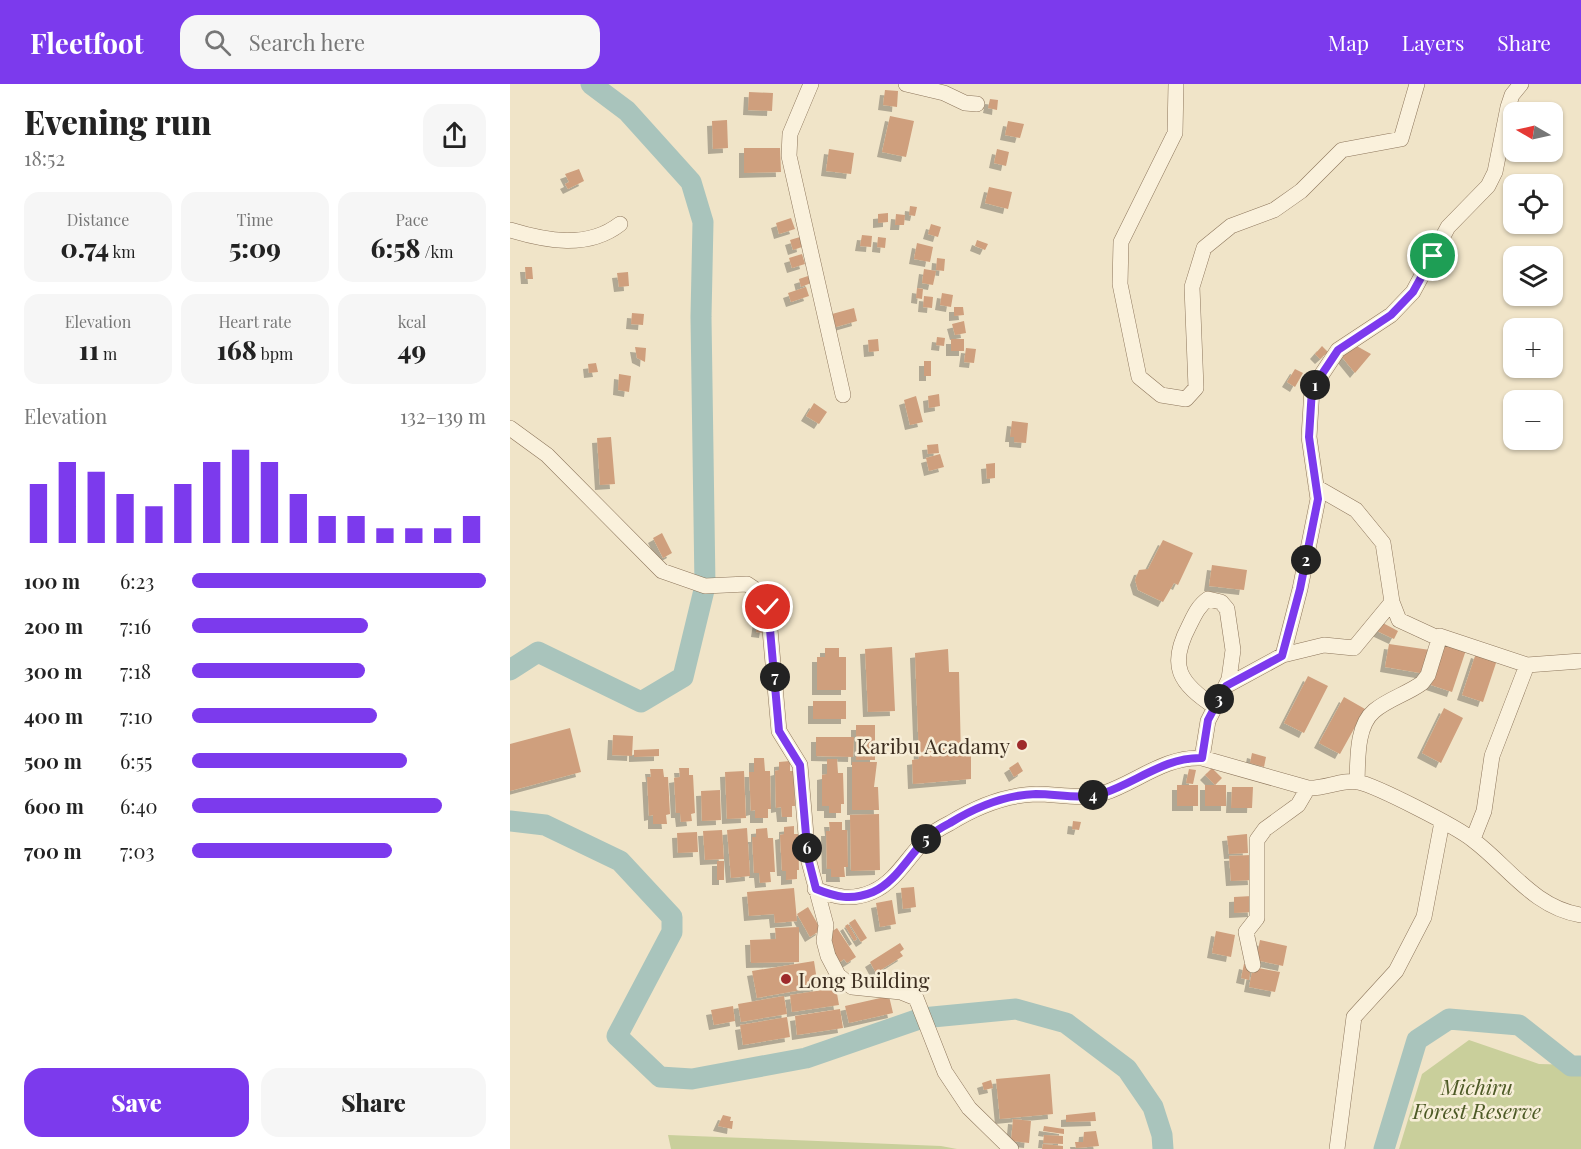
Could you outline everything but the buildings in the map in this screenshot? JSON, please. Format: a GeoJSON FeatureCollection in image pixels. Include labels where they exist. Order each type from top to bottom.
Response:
{"type":"FeatureCollection","features":[{"type":"Feature","properties":{"kind":"street"},"geometry":{"type":"LineString","coordinates":[[811,84],[790,134],[789,156],[843,395]]}},
{"type":"Feature","properties":{"kind":"street"},"geometry":{"type":"LineString","coordinates":[[906,84],[944,93],[965,103],[977,104]]}},
{"type":"Feature","properties":{"kind":"street"},"geometry":{"type":"LineString","coordinates":[[1176,84],[1175,133],[1121,242],[1119,285],[1139,376],[1161,395],[1186,399],[1196,388],[1192,286],[1204,248],[1231,226],[1274,210],[1301,191],[1342,150],[1401,139],[1419,86],[1417,84]]}},
{"type":"Feature","properties":{"kind":"street"},"geometry":{"type":"LineString","coordinates":[[1282,656],[1300,589],[1318,499],[1309,437],[1312,389],[1338,350],[1391,315],[1413,292],[1448,227],[1488,186],[1496,172],[1508,107],[1521,84]]}},
{"type":"Feature","properties":{"kind":"street"},"geometry":{"type":"LineString","coordinates":[[510,230],[538,238],[586,240],[620,224]]}},
{"type":"Feature","properties":{"kind":"street"},"geometry":{"type":"LineString","coordinates":[[510,428],[547,455],[662,571],[705,586],[747,584],[759,592],[768,607],[779,731],[800,765],[808,858],[826,925],[825,946],[844,982],[859,990],[909,994],[921,1005],[933,1046],[945,1072],[969,1108],[1011,1149]]}},
{"type":"Feature","properties":{"kind":"street"},"geometry":{"type":"LineString","coordinates":[[1316,487],[1356,510],[1383,543],[1392,602],[1399,620],[1438,638],[1443,636],[1527,665],[1581,661]]}},
{"type":"Feature","properties":{"kind":"street"},"geometry":{"type":"LineString","coordinates":[[1202,758],[1208,720],[1215,707],[1226,686],[1232,667],[1233,650],[1227,609],[1221,602],[1208,599],[1201,604],[1193,617],[1179,643],[1176,657],[1186,681],[1198,696],[1215,707]]}},
{"type":"Feature","properties":{"kind":"street"},"geometry":{"type":"LineString","coordinates":[[1226,686],[1282,656],[1324,645],[1354,648],[1392,602]]}},
{"type":"Feature","properties":{"kind":"street"},"geometry":{"type":"LineString","coordinates":[[1357,782],[1358,754],[1366,719],[1373,711],[1422,683],[1428,675],[1438,638]]}},
{"type":"Feature","properties":{"kind":"street"},"geometry":{"type":"LineString","coordinates":[[1473,839],[1484,811],[1490,763],[1527,665]]}},
{"type":"Feature","properties":{"kind":"street"},"geometry":{"type":"LineString","coordinates":[[816,889],[848,899],[874,892],[886,884],[928,837],[973,810],[998,800],[1036,794],[1072,797],[1102,794],[1164,765],[1202,758],[1308,788],[1323,789],[1357,782],[1473,839],[1518,882],[1555,906],[1581,915]]}},
{"type":"Feature","properties":{"kind":"street"},"geometry":{"type":"LineString","coordinates":[[1253,965],[1246,932],[1257,918],[1257,840],[1265,829],[1298,805],[1308,788]]}},
{"type":"Feature","properties":{"kind":"street"},"geometry":{"type":"LineString","coordinates":[[1337,1149],[1354,1017],[1396,971],[1424,917],[1442,822]]}},
{"type":"Feature","properties":{"kind":"green space","name":"Michiru Forest Reserve"},"geometry":{"type":"Polygon","coordinates":[[[1469,1040],[1539,1064],[1581,1065],[1581,1149],[1399,1149],[1422,1074],[1469,1040]]]}},
{"type":"Feature","properties":{"kind":"green space"},"geometry":{"type":"Polygon","coordinates":[[[668,1135],[941,1146],[957,1149],[671,1149],[668,1135]]]}},
{"type":"Feature","properties":{"kind":"waterway"},"geometry":{"type":"LineString","coordinates":[[510,670],[538,652],[641,702],[683,677],[705,586],[701,317],[703,222],[691,182],[627,111],[591,84]]}},
{"type":"Feature","properties":{"kind":"waterway"},"geometry":{"type":"LineString","coordinates":[[510,821],[545,825],[620,861],[672,917],[672,932],[617,1036],[660,1077],[692,1079],[806,1058],[922,1018],[1016,1009],[1066,1023],[1127,1069],[1153,1107],[1162,1135],[1163,1149]]}},
{"type":"Feature","properties":{"kind":"waterway"},"geometry":{"type":"LineString","coordinates":[[1384,1149],[1417,1040],[1449,1019],[1519,1025],[1571,1066],[1581,1066]]}},
{"type":"Feature","properties":{"kind":"place","name":"Karibu Acadamy"},"geometry":{"type":"Point","coordinates":[1022,745]}},
{"type":"Feature","properties":{"kind":"place","name":"Long Building"},"geometry":{"type":"Point","coordinates":[786,979]}},
{"type":"Feature","properties":{"kind":"route"},"geometry":{"type":"LineString","coordinates":[[768,607],[773,636],[779,731],[783,741],[797,757],[802,772],[808,858],[816,889],[834,897],[848,899],[874,892],[886,884],[928,837],[973,810],[998,800],[1036,794],[1072,797],[1102,794],[1164,765],[1192,757],[1202,758],[1208,720],[1226,686],[1282,656],[1300,589],[1318,499],[1309,437],[1312,389],[1338,350],[1391,315],[1413,292],[1433,256]]}}]}
